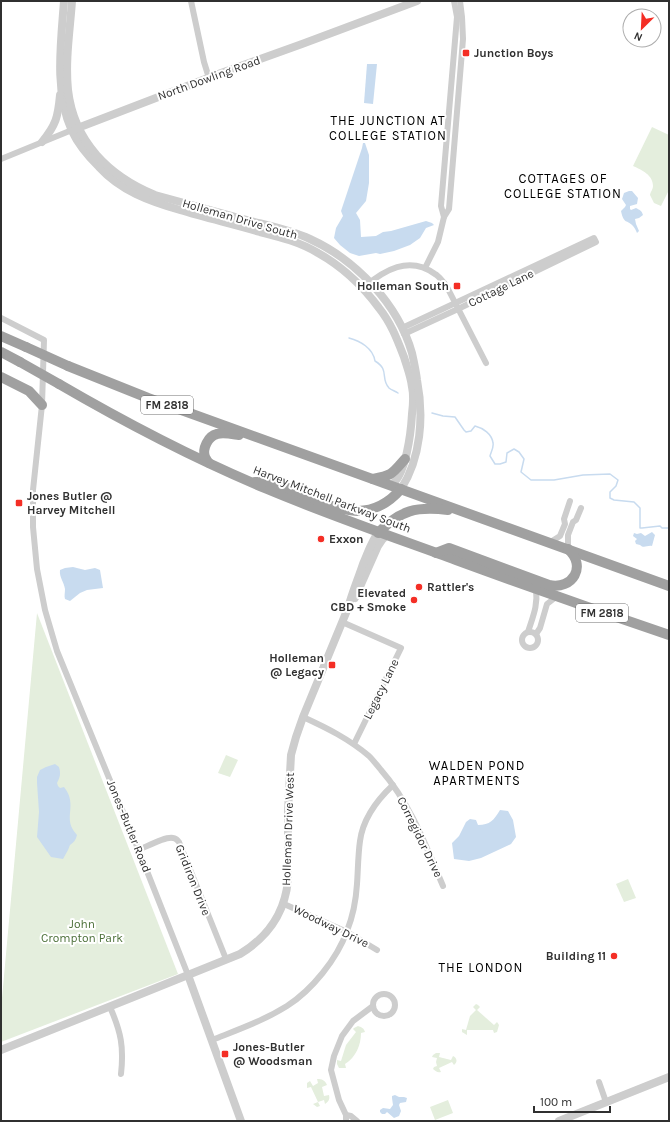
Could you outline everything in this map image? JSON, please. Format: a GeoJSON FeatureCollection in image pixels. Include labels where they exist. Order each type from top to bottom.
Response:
{"type":"FeatureCollection","features":[{"type":"Feature","properties":{"kind":"highway","name":"FM 2818"},"geometry":{"type":"LineString","coordinates":[[1,336],[68,366],[148,398],[669,586]]}},
{"type":"Feature","properties":{"kind":"highway","name":"Harvey Mitchell Parkway South"},"geometry":{"type":"LineString","coordinates":[[1,352],[150,434],[250,482],[382,534],[556,597],[669,635]]}},
{"type":"Feature","properties":{"kind":"highway"},"geometry":{"type":"LineString","coordinates":[[1,377],[29,391],[42,405]]}},
{"type":"Feature","properties":{"kind":"highway"},"geometry":{"type":"LineString","coordinates":[[208,463],[204,452],[207,441],[212,436],[223,433],[254,436]]}},
{"type":"Feature","properties":{"kind":"highway"},"geometry":{"type":"LineString","coordinates":[[373,479],[389,476],[405,460]]}},
{"type":"Feature","properties":{"kind":"highway"},"geometry":{"type":"LineString","coordinates":[[250,482],[272,481],[335,507],[349,511],[365,511],[374,509],[392,499],[401,489]]}},
{"type":"Feature","properties":{"kind":"highway"},"geometry":{"type":"LineString","coordinates":[[382,534],[391,520],[399,515],[421,508],[470,514]]}},
{"type":"Feature","properties":{"kind":"highway"},"geometry":{"type":"LineString","coordinates":[[436,553],[449,548],[549,585],[556,586],[564,585],[571,581],[576,570],[574,555],[568,549]]}},
{"type":"Feature","properties":{"kind":"street","name":"Holleman Drive South"},"geometry":{"type":"LineString","coordinates":[[64,1],[61,82],[66,112],[84,149],[99,167],[122,186],[135,194],[152,201],[295,242],[317,252],[367,285],[386,300],[403,331],[412,353],[420,398],[418,439],[406,482],[401,489]]}},
{"type":"Feature","properties":{"kind":"street","name":"Holleman Drive South"},"geometry":{"type":"LineString","coordinates":[[72,1],[68,51],[68,90],[75,129]]}},
{"type":"Feature","properties":{"kind":"street"},"geometry":{"type":"LineString","coordinates":[[191,1],[204,62],[209,78]]}},
{"type":"Feature","properties":{"kind":"street","name":"North Dowling Road"},"geometry":{"type":"LineString","coordinates":[[1,159],[209,78],[417,1]]}},
{"type":"Feature","properties":{"kind":"street"},"geometry":{"type":"LineString","coordinates":[[444,217],[441,206],[457,22],[454,1]]}},
{"type":"Feature","properties":{"kind":"street"},"geometry":{"type":"LineString","coordinates":[[425,268],[438,242],[444,217],[450,209],[463,39],[460,1]]}},
{"type":"Feature","properties":{"kind":"street"},"geometry":{"type":"LineString","coordinates":[[42,142],[50,133],[55,123],[58,113],[61,82]]}},
{"type":"Feature","properties":{"kind":"street","name":"Cottage Lane"},"geometry":{"type":"LineString","coordinates":[[403,331],[595,240]]}},
{"type":"Feature","properties":{"kind":"street"},"geometry":{"type":"LineString","coordinates":[[367,285],[394,268],[405,265],[415,265],[436,274],[446,285],[486,363]]}},
{"type":"Feature","properties":{"kind":"street","name":"Holleman Drive South"},"geometry":{"type":"LineString","coordinates":[[367,285],[391,324],[398,339],[412,387],[413,408],[411,429],[405,460],[398,479],[391,485]]}},
{"type":"Feature","properties":{"kind":"street","name":"Jones-Butler Road"},"geometry":{"type":"LineString","coordinates":[[1,318],[44,340],[42,405],[33,490],[33,528],[37,569],[45,610],[57,651],[188,976],[241,1121]]}},
{"type":"Feature","properties":{"kind":"street"},"geometry":{"type":"LineString","coordinates":[[549,543],[560,536],[565,524],[564,519],[570,501]]}},
{"type":"Feature","properties":{"kind":"street"},"geometry":{"type":"LineString","coordinates":[[568,549],[568,535],[573,522],[576,520],[582,508]]}},
{"type":"Feature","properties":{"kind":"street","name":"Holleman Drive West"},"geometry":{"type":"LineString","coordinates":[[1,1050],[240,954],[261,938],[275,921],[284,904],[288,880],[288,811],[291,755],[303,717],[348,608],[351,594],[357,579],[372,544],[382,534]]}},
{"type":"Feature","properties":{"kind":"street"},"geometry":{"type":"LineString","coordinates":[[536,589],[537,600],[528,632],[523,636],[522,642],[524,646],[528,648],[536,646],[538,642],[536,634]]}},
{"type":"Feature","properties":{"kind":"street"},"geometry":{"type":"LineString","coordinates":[[536,634],[540,628],[547,604],[556,597]]}},
{"type":"Feature","properties":{"kind":"street","name":"Legacy Lane"},"geometry":{"type":"LineString","coordinates":[[342,622],[401,648],[354,744]]}},
{"type":"Feature","properties":{"kind":"street"},"geometry":{"type":"LineString","coordinates":[[528,632],[536,634]]}},
{"type":"Feature","properties":{"kind":"street","name":"Corregidor Drive"},"geometry":{"type":"LineString","coordinates":[[303,717],[339,734],[370,757],[393,785],[408,808],[443,886]]}},
{"type":"Feature","properties":{"kind":"street"},"geometry":{"type":"LineString","coordinates":[[212,1040],[258,1022],[288,1005],[316,982],[347,932],[356,900],[361,834],[366,820],[378,800],[393,785]]}},
{"type":"Feature","properties":{"kind":"street","name":"Gridiron Drive"},"geometry":{"type":"LineString","coordinates":[[138,850],[167,838],[173,837],[179,842],[226,959]]}},
{"type":"Feature","properties":{"kind":"street","name":"Woodway Drive"},"geometry":{"type":"LineString","coordinates":[[284,904],[347,932],[377,950]]}},
{"type":"Feature","properties":{"kind":"street"},"geometry":{"type":"LineString","coordinates":[[357,1121],[352,1116],[346,1118],[339,1100],[331,1070],[334,1056],[342,1036],[353,1021],[373,1006]]}},
{"type":"Feature","properties":{"kind":"street"},"geometry":{"type":"LineString","coordinates":[[110,1007],[122,1044],[121,1074]]}},
{"type":"Feature","properties":{"kind":"street"},"geometry":{"type":"LineString","coordinates":[[559,1121],[669,1077]]}},
{"type":"Feature","properties":{"kind":"street"},"geometry":{"type":"LineString","coordinates":[[599,1082],[606,1102]]}},
{"type":"Feature","properties":{"kind":"green space"},"geometry":{"type":"Polygon","coordinates":[[[652,127],[669,135],[669,190],[661,206],[654,203],[650,195],[653,188],[653,182],[649,176],[633,166],[652,127]]]}},
{"type":"Feature","properties":{"kind":"green space","name":"John Crompton Park"},"geometry":{"type":"Polygon","coordinates":[[[37,613],[178,974],[1,1042],[1,1009],[37,613]]]}},
{"type":"Feature","properties":{"kind":"green space"},"geometry":{"type":"Polygon","coordinates":[[[226,755],[238,760],[230,777],[218,773],[226,755]]]}},
{"type":"Feature","properties":{"kind":"green space"},"geometry":{"type":"Polygon","coordinates":[[[628,879],[636,898],[624,902],[616,884],[628,879]]]}},
{"type":"Feature","properties":{"kind":"green space"},"geometry":{"type":"Polygon","coordinates":[[[476,1004],[480,1007],[477,1010],[494,1025],[497,1022],[499,1025],[497,1032],[494,1033],[493,1030],[467,1030],[467,1035],[462,1032],[462,1029],[466,1030],[470,1016],[476,1010],[473,1007],[476,1004]]]}},
{"type":"Feature","properties":{"kind":"green space"},"geometry":{"type":"Polygon","coordinates":[[[358,1026],[365,1032],[361,1033],[357,1050],[352,1058],[345,1064],[346,1068],[339,1068],[337,1060],[341,1061],[346,1045],[356,1032],[353,1029],[358,1026]]]}},
{"type":"Feature","properties":{"kind":"green space"},"geometry":{"type":"Polygon","coordinates":[[[436,1053],[440,1053],[439,1057],[451,1060],[453,1056],[456,1059],[456,1063],[454,1065],[452,1062],[439,1068],[441,1072],[437,1072],[433,1069],[437,1066],[437,1058],[432,1057],[436,1053]]]}},
{"type":"Feature","properties":{"kind":"green space"},"geometry":{"type":"Polygon","coordinates":[[[317,1079],[323,1080],[327,1085],[322,1087],[324,1096],[329,1095],[329,1100],[325,1104],[324,1100],[318,1102],[311,1087],[307,1088],[307,1083],[310,1081],[313,1086],[318,1083],[317,1079]]]}},
{"type":"Feature","properties":{"kind":"green space"},"geometry":{"type":"Polygon","coordinates":[[[448,1100],[453,1113],[435,1120],[430,1107],[448,1100]]]}},
{"type":"Feature","properties":{"kind":"green space"},"geometry":{"type":"Polygon","coordinates":[[[318,1102],[320,1106],[317,1107],[313,1104],[318,1102]]]}},
{"type":"Feature","properties":{"kind":"water"},"geometry":{"type":"Polygon","coordinates":[[[367,64],[377,64],[373,104],[364,103],[367,64]]]}},
{"type":"Feature","properties":{"kind":"water"},"geometry":{"type":"Polygon","coordinates":[[[363,143],[365,143],[369,155],[369,183],[366,201],[356,213],[360,220],[361,237],[376,236],[383,232],[426,221],[434,225],[426,228],[420,238],[410,245],[394,251],[359,256],[350,253],[334,238],[336,228],[343,216],[341,211],[363,143]]]}},
{"type":"Feature","properties":{"kind":"water"},"geometry":{"type":"Polygon","coordinates":[[[632,191],[638,198],[637,204],[630,206],[630,209],[636,208],[642,212],[643,215],[635,219],[639,231],[637,233],[633,226],[625,220],[621,211],[626,205],[622,199],[624,193],[632,191]]]}},
{"type":"Feature","properties":{"kind":"water"},"geometry":{"type":"Polygon","coordinates":[[[652,532],[655,535],[652,546],[643,547],[636,544],[635,541],[637,539],[633,536],[634,533],[641,533],[645,536],[652,532]]]}},
{"type":"Feature","properties":{"kind":"water"},"geometry":{"type":"Polygon","coordinates":[[[73,567],[85,570],[95,568],[100,570],[103,588],[87,590],[80,593],[70,601],[65,599],[65,589],[60,575],[60,570],[73,567]]]}},
{"type":"Feature","properties":{"kind":"water"},"geometry":{"type":"Polygon","coordinates":[[[55,764],[59,767],[60,772],[57,783],[60,788],[64,787],[68,794],[70,800],[70,823],[72,829],[77,835],[63,859],[51,857],[37,837],[39,812],[37,777],[40,770],[55,764]]]}},
{"type":"Feature","properties":{"kind":"water"},"geometry":{"type":"Polygon","coordinates":[[[500,810],[508,811],[513,820],[516,837],[511,844],[481,858],[469,861],[454,859],[452,843],[459,836],[466,822],[470,819],[476,820],[478,825],[489,823],[494,819],[500,810]]]}},
{"type":"Feature","properties":{"kind":"water"},"geometry":{"type":"Polygon","coordinates":[[[395,1095],[407,1098],[406,1102],[400,1103],[399,1105],[401,1111],[399,1116],[394,1118],[387,1112],[382,1114],[380,1110],[383,1108],[390,1109],[393,1105],[392,1096],[395,1095]]]}},
{"type":"Feature","properties":{"kind":"waterway"},"geometry":{"type":"LineString","coordinates":[[349,338],[362,343],[372,352],[375,361],[380,364],[384,371],[386,384],[390,389],[398,393]]}},
{"type":"Feature","properties":{"kind":"waterway"},"geometry":{"type":"LineString","coordinates":[[432,413],[455,417],[466,432],[471,431],[475,426],[487,432],[493,443],[490,456],[495,464],[506,462],[507,453],[514,449],[519,452],[524,459],[521,472],[531,480],[554,480],[583,475],[610,474],[618,480],[616,486],[610,492],[610,498],[614,500],[634,502],[640,508],[640,528],[660,526],[662,528],[669,528]]}},
{"type":"Feature","properties":{"kind":"place","name":"Junction Boys"},"geometry":{"type":"Point","coordinates":[466,53]}},
{"type":"Feature","properties":{"kind":"place","name":"Holleman South"},"geometry":{"type":"Point","coordinates":[457,286]}},
{"type":"Feature","properties":{"kind":"place","name":"Jones Butler @ Harvey Mitchell"},"geometry":{"type":"Point","coordinates":[19,503]}},
{"type":"Feature","properties":{"kind":"place","name":"Exxon"},"geometry":{"type":"Point","coordinates":[321,539]}},
{"type":"Feature","properties":{"kind":"place","name":"Rattler's"},"geometry":{"type":"Point","coordinates":[419,587]}},
{"type":"Feature","properties":{"kind":"place","name":"Elevated CBD + Smoke"},"geometry":{"type":"Point","coordinates":[414,600]}},
{"type":"Feature","properties":{"kind":"place","name":"Holleman @ Legacy"},"geometry":{"type":"Point","coordinates":[332,665]}},
{"type":"Feature","properties":{"kind":"place","name":"Building 11"},"geometry":{"type":"Point","coordinates":[614,956]}},
{"type":"Feature","properties":{"kind":"place","name":"Jones-Butler @ Woodsman"},"geometry":{"type":"Point","coordinates":[225,1054]}},
{"type":"Feature","properties":{"kind":"district","name":"THE JUNCTION AT COLLEGE STATION"},"geometry":{"type":"Point","coordinates":[388,128]}},
{"type":"Feature","properties":{"kind":"district","name":"COTTAGES OF COLLEGE STATION"},"geometry":{"type":"Point","coordinates":[563,186]}},
{"type":"Feature","properties":{"kind":"district","name":"WALDEN POND APARTMENTS"},"geometry":{"type":"Point","coordinates":[477,772]}},
{"type":"Feature","properties":{"kind":"district","name":"THE LONDON"},"geometry":{"type":"Point","coordinates":[481,967]}}]}
